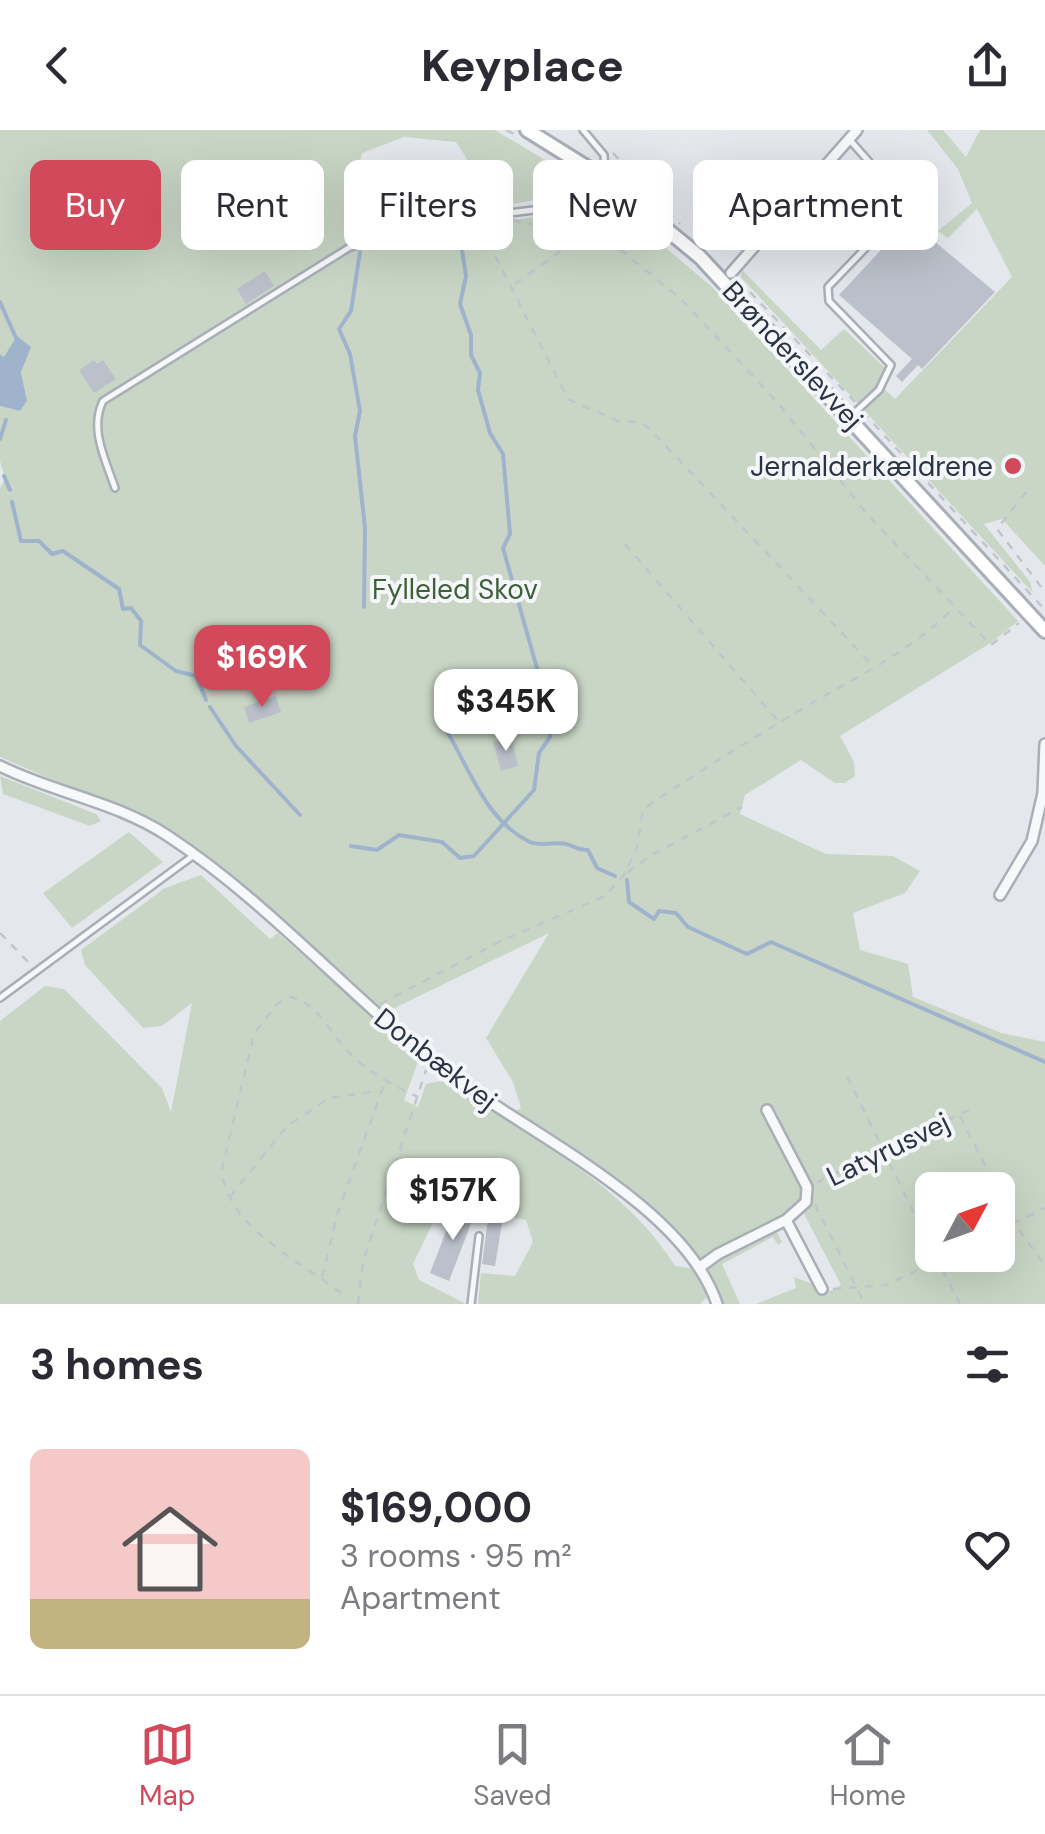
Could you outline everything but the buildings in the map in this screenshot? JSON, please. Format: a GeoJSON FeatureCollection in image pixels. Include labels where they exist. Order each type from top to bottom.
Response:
{"type":"FeatureCollection","features":[{"type":"Feature","properties":{"kind":"main road","name":"Brønderslevvej"},"geometry":{"type":"LineString","coordinates":[[527,130],[575,160]]}},
{"type":"Feature","properties":{"kind":"main road","name":"Brønderslevvej"},"geometry":{"type":"LineString","coordinates":[[673,233],[856,412],[1045,622]]}},
{"type":"Feature","properties":{"kind":"main road","name":"Brønderslevvej"},"geometry":{"type":"LineString","coordinates":[[1038,611],[1045,631]]}},
{"type":"Feature","properties":{"kind":"street"},"geometry":{"type":"LineString","coordinates":[[731,273],[857,130]]}},
{"type":"Feature","properties":{"kind":"street"},"geometry":{"type":"LineString","coordinates":[[1000,895],[1032,841],[1042,814],[1045,744]]}},
{"type":"Feature","properties":{"kind":"street","name":"Donbækvej"},"geometry":{"type":"LineString","coordinates":[[0,766],[135,818],[234,885],[430,1060],[606,1178],[700,1267],[717,1304]]}},
{"type":"Feature","properties":{"kind":"street"},"geometry":{"type":"LineString","coordinates":[[700,1267],[786,1220],[807,1192],[767,1110]]}},
{"type":"Feature","properties":{"kind":"street"},"geometry":{"type":"LineString","coordinates":[[786,1220],[822,1290]]}},
{"type":"Feature","properties":{"kind":"lane"},"geometry":{"type":"LineString","coordinates":[[583,130],[606,160]]}},
{"type":"Feature","properties":{"kind":"lane"},"geometry":{"type":"LineString","coordinates":[[849,139],[907,205],[828,286],[829,301],[891,365],[888,376],[856,412]]}},
{"type":"Feature","properties":{"kind":"lane"},"geometry":{"type":"LineString","coordinates":[[115,488],[99,440],[97,414],[104,402],[345,250]]}},
{"type":"Feature","properties":{"kind":"lane"},"geometry":{"type":"LineString","coordinates":[[0,998],[194,855]]}},
{"type":"Feature","properties":{"kind":"lane"},"geometry":{"type":"LineString","coordinates":[[471,1304],[479,1236]]}},
{"type":"Feature","properties":{"kind":"path"},"geometry":{"type":"LineString","coordinates":[[604,144],[682,226]]}},
{"type":"Feature","properties":{"kind":"path"},"geometry":{"type":"LineString","coordinates":[[492,250],[568,400],[618,421],[640,422],[648,428],[874,667]]}},
{"type":"Feature","properties":{"kind":"path"},"geometry":{"type":"LineString","coordinates":[[513,285],[563,250]]}},
{"type":"Feature","properties":{"kind":"path"},"geometry":{"type":"LineString","coordinates":[[621,250],[681,300],[778,403],[868,514],[992,645],[1038,611],[731,273]]}},
{"type":"Feature","properties":{"kind":"path"},"geometry":{"type":"LineString","coordinates":[[1026,492],[997,528],[1045,592]]}},
{"type":"Feature","properties":{"kind":"path"},"geometry":{"type":"LineString","coordinates":[[625,544],[782,721]]}},
{"type":"Feature","properties":{"kind":"path"},"geometry":{"type":"LineString","coordinates":[[624,875],[636,848],[643,809],[874,667],[935,626],[953,608]]}},
{"type":"Feature","properties":{"kind":"path"},"geometry":{"type":"LineString","coordinates":[[371,1009],[503,940],[605,896],[624,875],[650,856],[742,806]]}},
{"type":"Feature","properties":{"kind":"path"},"geometry":{"type":"LineString","coordinates":[[0,933],[36,971]]}},
{"type":"Feature","properties":{"kind":"path"},"geometry":{"type":"LineString","coordinates":[[1,949],[11,945]]}},
{"type":"Feature","properties":{"kind":"path"},"geometry":{"type":"LineString","coordinates":[[341,1293],[242,1217],[228,1199],[222,1170],[250,1046],[261,1022],[277,1004],[290,996],[304,1000],[348,1052],[385,1082],[418,1098]]}},
{"type":"Feature","properties":{"kind":"path"},"geometry":{"type":"LineString","coordinates":[[358,1304],[363,1262],[430,1060]]}},
{"type":"Feature","properties":{"kind":"path"},"geometry":{"type":"LineString","coordinates":[[846,1076],[915,1216]]}},
{"type":"Feature","properties":{"kind":"path"},"geometry":{"type":"LineString","coordinates":[[322,1278],[337,1215],[378,1091],[385,1082]]}},
{"type":"Feature","properties":{"kind":"path"},"geometry":{"type":"LineString","coordinates":[[228,1199],[286,1128],[329,1098],[378,1091]]}},
{"type":"Feature","properties":{"kind":"path","name":"Latyrusvej"},"geometry":{"type":"LineString","coordinates":[[807,1192],[969,1110]]}},
{"type":"Feature","properties":{"kind":"path"},"geometry":{"type":"LineString","coordinates":[[959,1115],[988,1172]]}},
{"type":"Feature","properties":{"kind":"path"},"geometry":{"type":"LineString","coordinates":[[807,1192],[865,1304]]}},
{"type":"Feature","properties":{"kind":"path"},"geometry":{"type":"LineString","coordinates":[[1015,1223],[1045,1208]]}},
{"type":"Feature","properties":{"kind":"path"},"geometry":{"type":"LineString","coordinates":[[1015,1224],[1045,1266]]}},
{"type":"Feature","properties":{"kind":"path"},"geometry":{"type":"LineString","coordinates":[[822,1290],[886,1285],[915,1269]]}},
{"type":"Feature","properties":{"kind":"path"},"geometry":{"type":"LineString","coordinates":[[943,1272],[960,1304]]}},
{"type":"Feature","properties":{"kind":"green space","name":"Fylleled Skov"},"geometry":{"type":"Polygon","coordinates":[[[0,130],[495,130],[545,160],[533,160],[533,200],[513,204],[513,160],[467,160],[456,142],[404,137],[362,153],[360,160],[344,160],[344,250],[513,250],[513,220],[533,217],[533,250],[668,250],[712,287],[1018,621],[992,642],[840,736],[854,762],[855,776],[845,783],[835,783],[801,760],[745,795],[740,814],[826,854],[893,856],[920,871],[905,893],[853,913],[860,950],[908,964],[913,997],[1001,1033],[1045,1042],[1045,1304],[756,1304],[796,1288],[794,1277],[830,1291],[841,1285],[802,1210],[773,1224],[782,1242],[778,1245],[773,1237],[722,1264],[740,1304],[723,1304],[707,1272],[662,1217],[605,1171],[514,1112],[521,1108],[513,1082],[486,1038],[549,933],[384,1013],[236,879],[175,833],[0,757],[0,488],[5,479],[0,461],[0,406],[20,411],[27,401],[21,372],[26,355],[14,343],[4,357],[0,354],[0,130]]]}},
{"type":"Feature","properties":{"kind":"green space"},"geometry":{"type":"Polygon","coordinates":[[[927,130],[943,130],[966,157],[980,130],[1045,130],[1045,566],[1002,519],[984,524],[1030,582],[1033,593],[741,277],[742,270],[821,350],[844,329],[884,367],[881,386],[895,399],[1012,277],[977,209],[948,238],[938,231],[972,203],[958,169],[927,130]]]}},
{"type":"Feature","properties":{"kind":"green space"},"geometry":{"type":"Polygon","coordinates":[[[0,776],[96,814],[101,821],[90,826],[3,794],[0,776]]]}},
{"type":"Feature","properties":{"kind":"green space"},"geometry":{"type":"Polygon","coordinates":[[[129,832],[163,862],[72,928],[43,893],[129,832]]]}},
{"type":"Feature","properties":{"kind":"green space"},"geometry":{"type":"Polygon","coordinates":[[[201,875],[270,939],[278,933],[419,1059],[404,1100],[418,1107],[426,1084],[444,1080],[600,1184],[653,1236],[675,1266],[697,1269],[713,1291],[700,1304],[478,1304],[481,1273],[515,1276],[533,1242],[526,1220],[485,1213],[478,1203],[447,1193],[413,1264],[419,1280],[466,1304],[0,1304],[0,1021],[45,986],[64,989],[162,1088],[171,1112],[192,1003],[162,1026],[143,1028],[85,965],[81,950],[165,888],[201,875]]]}},
{"type":"Feature","properties":{"kind":"water"},"geometry":{"type":"Polygon","coordinates":[[[17,336],[31,347],[21,372],[27,401],[20,411],[0,406],[0,354],[4,357],[17,336]]]}},
{"type":"Feature","properties":{"kind":"waterway"},"geometry":{"type":"LineString","coordinates":[[351,846],[377,850],[399,835],[442,842],[460,858],[474,856],[534,790],[539,753],[550,737],[551,718],[503,548],[510,534],[503,454],[490,433],[478,390],[480,373],[471,355],[471,335],[460,304],[466,276],[462,250]]}},
{"type":"Feature","properties":{"kind":"waterway"},"geometry":{"type":"LineString","coordinates":[[360,252],[351,311],[339,329],[350,354],[360,411],[355,436],[365,528],[364,607]]}},
{"type":"Feature","properties":{"kind":"waterway"},"geometry":{"type":"LineString","coordinates":[[0,302],[16,338]]}},
{"type":"Feature","properties":{"kind":"waterway"},"geometry":{"type":"LineString","coordinates":[[0,439],[6,420]]}},
{"type":"Feature","properties":{"kind":"waterway"},"geometry":{"type":"LineString","coordinates":[[4,476],[10,490]]}},
{"type":"Feature","properties":{"kind":"waterway"},"geometry":{"type":"LineString","coordinates":[[12,502],[21,541],[39,541],[52,554],[63,551],[119,589],[123,609],[131,608],[141,621],[140,645],[176,671],[196,676],[206,700]]}},
{"type":"Feature","properties":{"kind":"waterway"},"geometry":{"type":"LineString","coordinates":[[210,707],[236,746],[300,815]]}},
{"type":"Feature","properties":{"kind":"waterway"},"geometry":{"type":"LineString","coordinates":[[445,728],[480,792],[501,821],[530,842],[562,843],[588,850],[597,868],[615,876]]}},
{"type":"Feature","properties":{"kind":"waterway"},"geometry":{"type":"LineString","coordinates":[[627,880],[629,902],[654,919],[659,911],[676,913],[688,927],[747,954],[771,942],[1045,1062]]}},
{"type":"Feature","properties":{"kind":"place","name":"Jernalderkældrene"},"geometry":{"type":"Point","coordinates":[1013,466]}}]}
